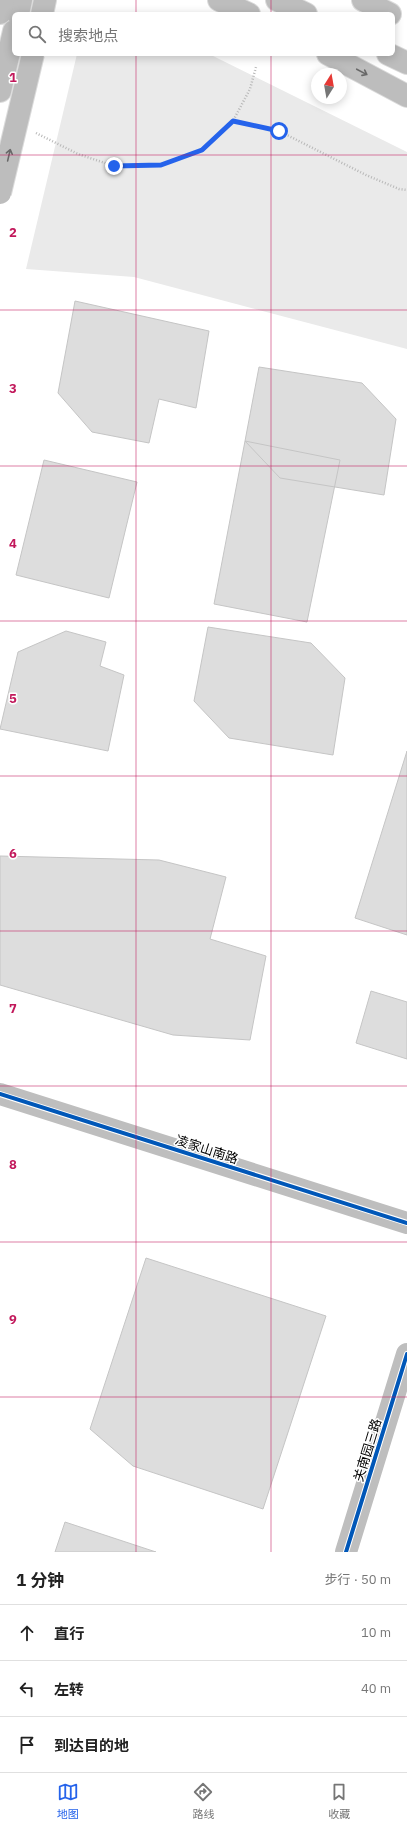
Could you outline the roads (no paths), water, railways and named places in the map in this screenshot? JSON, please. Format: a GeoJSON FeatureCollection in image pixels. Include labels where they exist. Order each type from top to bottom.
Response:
{"type":"FeatureCollection","features":[{"type":"Feature","properties":{"kind":"main road"},"geometry":{"type":"LineString","coordinates":[[0,13],[3,0]]}},
{"type":"Feature","properties":{"kind":"main road"},"geometry":{"type":"LineString","coordinates":[[18,12],[21,0]]}},
{"type":"Feature","properties":{"kind":"main road"},"geometry":{"type":"LineString","coordinates":[[42,12],[45,0]]}},
{"type":"Feature","properties":{"kind":"main road"},"geometry":{"type":"LineString","coordinates":[[219,0],[245,12]]}},
{"type":"Feature","properties":{"kind":"main road"},"geometry":{"type":"LineString","coordinates":[[277,0],[302,12]]}},
{"type":"Feature","properties":{"kind":"main road"},"geometry":{"type":"LineString","coordinates":[[363,0],[386,12]]}},
{"type":"Feature","properties":{"kind":"main road"},"geometry":{"type":"LineString","coordinates":[[395,16],[407,23]]}},
{"type":"Feature","properties":{"kind":"main road"},"geometry":{"type":"LineString","coordinates":[[0,92],[12,40]]}},
{"type":"Feature","properties":{"kind":"main road"},"geometry":{"type":"LineString","coordinates":[[0,193],[33,56]]}},
{"type":"Feature","properties":{"kind":"main road"},"geometry":{"type":"LineString","coordinates":[[332,56],[407,96]]}},
{"type":"Feature","properties":{"kind":"main road"},"geometry":{"type":"LineString","coordinates":[[392,56],[407,64]]}},
{"type":"Feature","properties":{"kind":"street","name":"凌家山南路"},"geometry":{"type":"LineString","coordinates":[[0,1094],[407,1223]]}},
{"type":"Feature","properties":{"kind":"street","name":"关南园三路"},"geometry":{"type":"LineString","coordinates":[[346,1552],[407,1354]]}}]}
